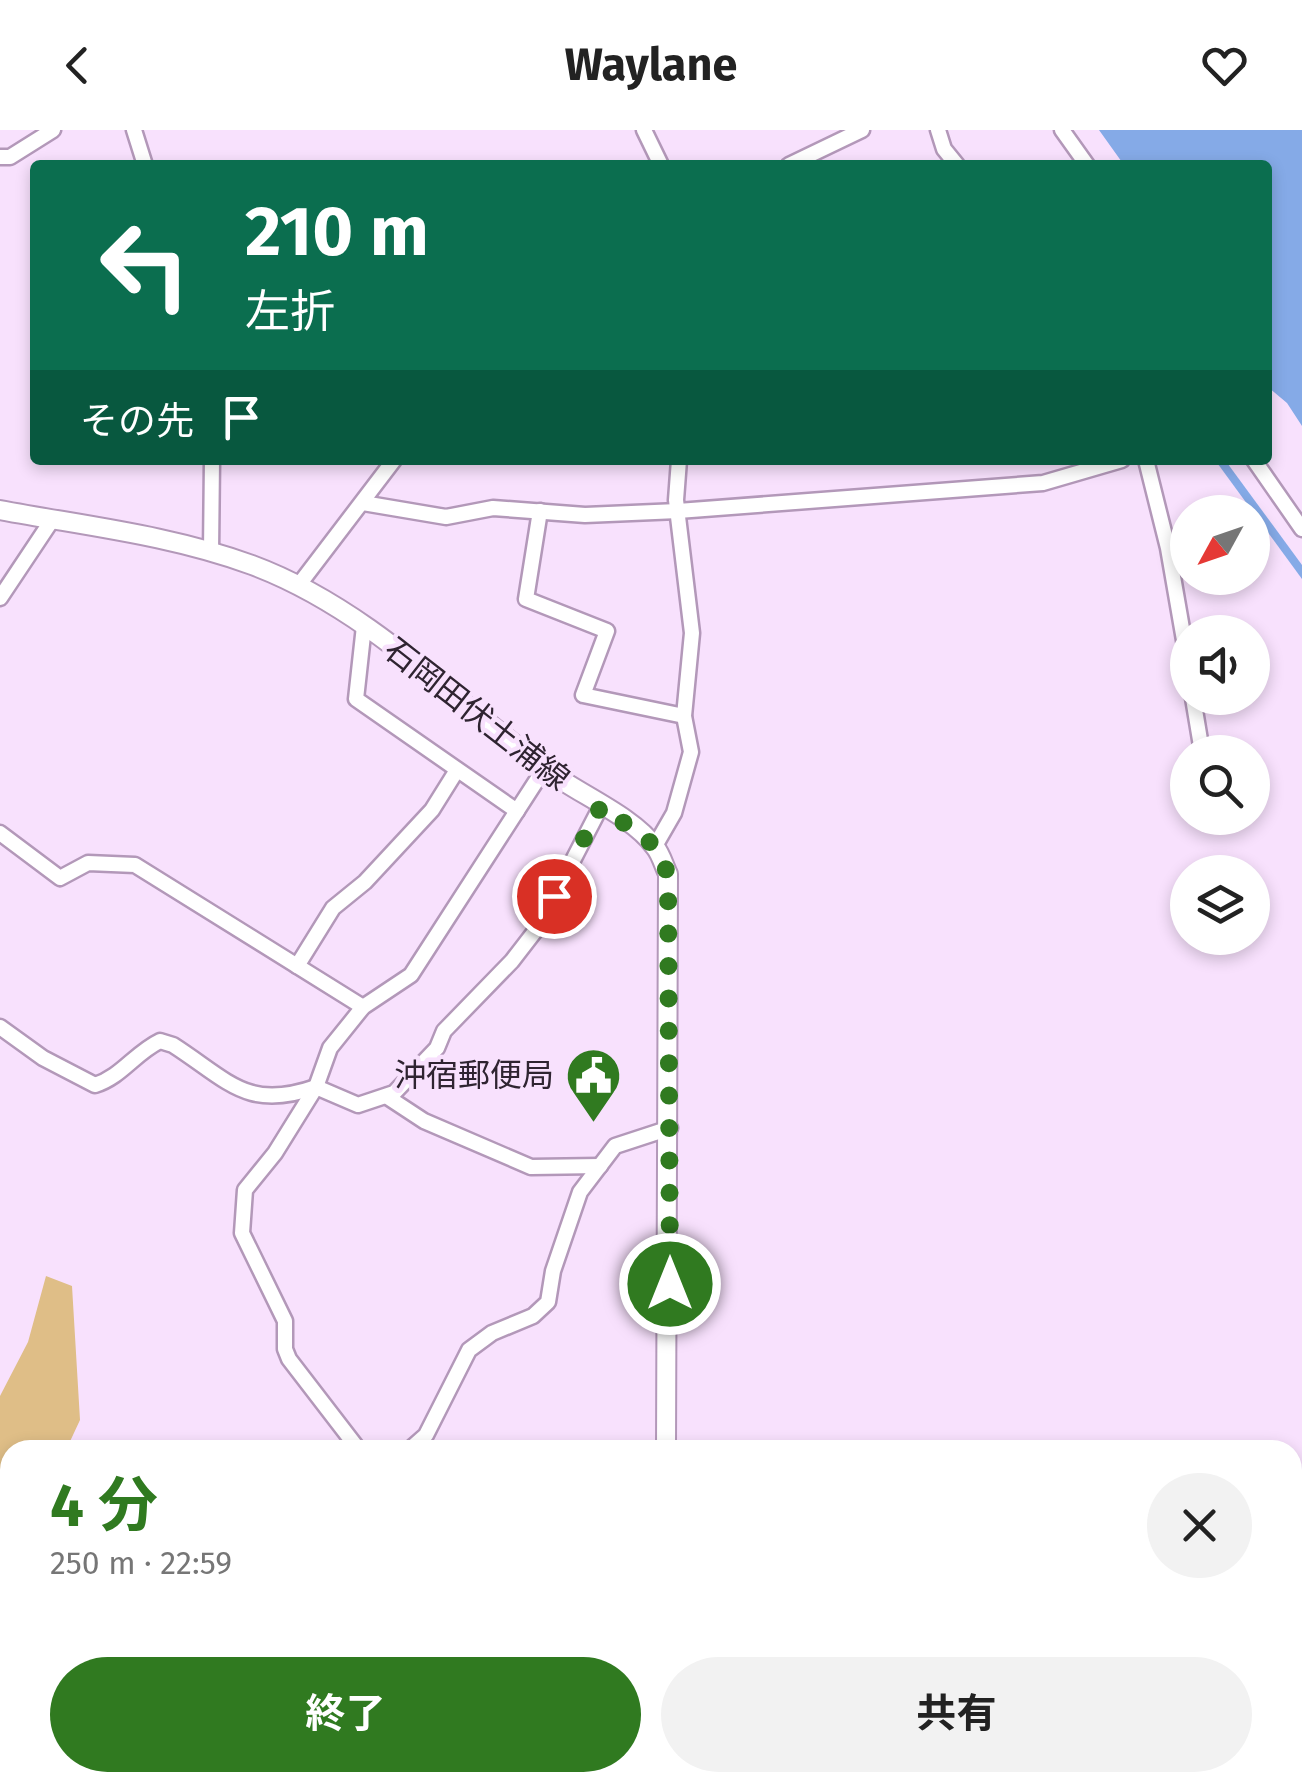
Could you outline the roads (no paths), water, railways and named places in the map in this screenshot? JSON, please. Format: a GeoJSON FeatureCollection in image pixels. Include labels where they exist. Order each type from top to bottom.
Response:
{"type":"FeatureCollection","features":[{"type":"Feature","properties":{"kind":"main road","name":"石岡田伏土浦線"},"geometry":{"type":"LineString","coordinates":[[0,510],[134,532],[210,552],[298,586],[364,626],[544,769],[655,846]]}},
{"type":"Feature","properties":{"kind":"main road"},"geometry":{"type":"LineString","coordinates":[[655,846],[668,874],[666,1440]]}},
{"type":"Feature","properties":{"kind":"street"},"geometry":{"type":"LineString","coordinates":[[0,157],[10,157],[54,130]]}},
{"type":"Feature","properties":{"kind":"street"},"geometry":{"type":"LineString","coordinates":[[134,130],[143,160]]}},
{"type":"Feature","properties":{"kind":"street"},"geometry":{"type":"LineString","coordinates":[[644,130],[659,160]]}},
{"type":"Feature","properties":{"kind":"street"},"geometry":{"type":"LineString","coordinates":[[800,160],[862,130]]}},
{"type":"Feature","properties":{"kind":"street"},"geometry":{"type":"LineString","coordinates":[[938,130],[944,149],[953,160]]}},
{"type":"Feature","properties":{"kind":"street"},"geometry":{"type":"LineString","coordinates":[[1062,130],[1083,160]]}},
{"type":"Feature","properties":{"kind":"street"},"geometry":{"type":"LineString","coordinates":[[210,552],[212,465]]}},
{"type":"Feature","properties":{"kind":"street"},"geometry":{"type":"LineString","coordinates":[[298,586],[390,465]]}},
{"type":"Feature","properties":{"kind":"street"},"geometry":{"type":"LineString","coordinates":[[655,846],[674,813],[691,752],[684,716],[692,633],[678,511],[679,465]]}},
{"type":"Feature","properties":{"kind":"street"},"geometry":{"type":"LineString","coordinates":[[363,502],[446,517],[494,508],[585,515],[678,511],[1043,484],[1106,465]]}},
{"type":"Feature","properties":{"kind":"street"},"geometry":{"type":"LineString","coordinates":[[1147,465],[1180,615]]}},
{"type":"Feature","properties":{"kind":"street"},"geometry":{"type":"LineString","coordinates":[[1258,465],[1302,528]]}},
{"type":"Feature","properties":{"kind":"street"},"geometry":{"type":"LineString","coordinates":[[540,512],[526,600],[607,631],[583,695],[684,716]]}},
{"type":"Feature","properties":{"kind":"street"},"geometry":{"type":"LineString","coordinates":[[0,598],[52,520]]}},
{"type":"Feature","properties":{"kind":"street"},"geometry":{"type":"LineString","coordinates":[[364,626],[356,698],[517,812]]}},
{"type":"Feature","properties":{"kind":"street"},"geometry":{"type":"LineString","coordinates":[[351,1440],[285,1349],[285,1321],[240,1222],[245,1190],[275,1153],[316,1087],[330,1048],[363,1007],[411,974],[544,769]]}},
{"type":"Feature","properties":{"kind":"street"},"geometry":{"type":"LineString","coordinates":[[297,966],[333,908],[364,882],[432,810],[456,770]]}},
{"type":"Feature","properties":{"kind":"street"},"geometry":{"type":"LineString","coordinates":[[0,1027],[43,1058],[95,1085],[110,1081],[139,1051],[160,1041],[173,1045],[255,1096],[284,1098],[316,1087],[358,1105],[386,1096],[394,1093],[437,1048],[444,1032],[512,960],[538,926],[601,806]]}},
{"type":"Feature","properties":{"kind":"street"},"geometry":{"type":"LineString","coordinates":[[0,832],[60,878],[88,863],[135,866],[363,1007]]}},
{"type":"Feature","properties":{"kind":"street"},"geometry":{"type":"LineString","coordinates":[[386,1096],[424,1121],[531,1167],[600,1166]]}},
{"type":"Feature","properties":{"kind":"street"},"geometry":{"type":"LineString","coordinates":[[420,1440],[469,1350],[492,1332],[533,1316],[548,1302],[553,1271],[580,1192],[615,1146],[670,1128]]}},
{"type":"Feature","properties":{"kind":"water"},"geometry":{"type":"Polygon","coordinates":[[[1099,130],[1302,130],[1302,426],[1287,403],[1272,390],[1272,160],[1120,160],[1099,130]]]}},
{"type":"Feature","properties":{"kind":"water"},"geometry":{"type":"Polygon","coordinates":[[[1219,465],[1229,465],[1251,495],[1241,495],[1219,465]]]}},
{"type":"Feature","properties":{"kind":"water"},"geometry":{"type":"Polygon","coordinates":[[[1270,521],[1302,565],[1302,579],[1270,535],[1270,521]]]}},
{"type":"Feature","properties":{"kind":"place","name":"沖宿郵便局"},"geometry":{"type":"Point","coordinates":[593,1124]}}]}
